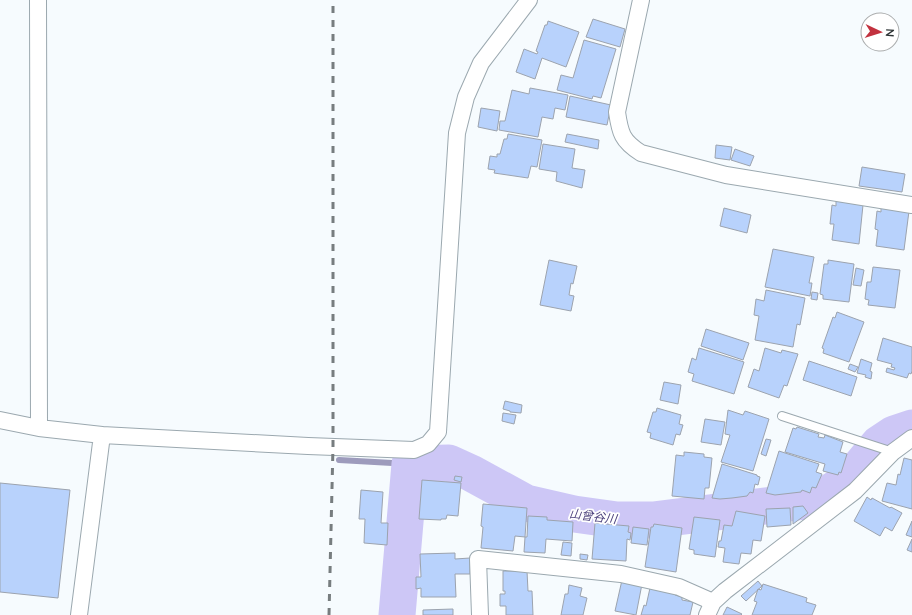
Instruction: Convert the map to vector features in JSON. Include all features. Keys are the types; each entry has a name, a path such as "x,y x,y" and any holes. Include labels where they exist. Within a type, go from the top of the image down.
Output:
{"street":[{"path":"38,0 39,428"},
{"path":"0,420 39,428 102,435 414,450 428,444 438,432 457,133 466,97 481,63 529,0"},
{"path":"641,0 617,112 619,129 629,145 641,153 726,175 912,205"},
{"path":"79,615 102,435"},
{"path":"480,615 478,559 621,574 679,588 710,609 725,591 855,492 901,447"}],"lane":[{"path":"782,416 872,446 901,447"}],"building":[{"path":"593,19 625,29 620,47 586,37"},
{"path":"548,21 579,32 566,67 542,58 535,79 516,72 524,49 537,54 538,52 536,51 545,25 547,25"},
{"path":"584,40 616,49 601,98 593,96 592,99 557,90 561,75 573,78"},
{"path":"530,88 568,95 565,110 555,108 553,119 542,117 538,137 499,130 500,121 505,121 512,90 529,94"},
{"path":"570,96 611,105 607,125 566,117"},
{"path":"481,108 500,111 497,131 478,127"},
{"path":"508,134 542,140 537,167 531,166 528,178 494,173 495,170 488,169 490,156 497,157 497,154 500,154 504,139 507,139"},
{"path":"567,134 599,140 598,149 565,142"},
{"path":"543,144 575,149 572,168 585,170 582,188 556,181 557,172 539,169"},
{"path":"716,145 732,147 730,160 715,158"},
{"path":"735,149 754,156 750,166 731,160"},
{"path":"862,167 905,174 902,192 859,186"},
{"path":"836,201 863,205 859,244 832,240 834,224 830,224 832,205 836,206"},
{"path":"881,207 909,211 904,250 876,246 878,230 875,229 877,211 881,212"},
{"path":"724,208 751,215 747,233 720,226"},
{"path":"773,249 814,257 809,283 812,283 810,296 765,287"},
{"path":"549,260 577,266 573,284 571,283 569,295 574,296 571,311 540,305"},
{"path":"828,260 854,264 849,302 823,299 823,295 820,294 824,264 828,264"},
{"path":"873,267 900,270 895,308 868,305 869,300 865,299 867,282 871,282"},
{"path":"856,268 864,270 861,286 853,285"},
{"path":"766,290 805,298 800,325 797,324 793,347 755,340 759,316 754,315 756,299 764,301"},
{"path":"812,292 818,293 817,300 811,299"},
{"path":"837,312 864,322 849,362 823,353 824,349 822,348 833,317 835,318"},
{"path":"706,329 749,343 743,360 701,346"},
{"path":"883,338 912,347 912,371 911,374 909,373 907,378 886,372 887,368 894,370 895,368 891,367 892,364 877,360"},
{"path":"699,348 744,362 734,394 692,381 694,374 688,372 692,358 696,360"},
{"path":"765,348 781,353 782,350 798,354 787,386 784,385 779,398 748,387 754,369 759,371"},
{"path":"861,359 872,363 870,371 872,372 871,379 865,377 866,375 857,373"},
{"path":"809,361 857,377 851,396 803,380"},
{"path":"850,364 858,367 855,372 848,369"},
{"path":"664,382 681,385 678,404 660,400"},
{"path":"505,401 522,405 521,413 510,412 503,409"},
{"path":"657,408 681,415 679,424 683,425 680,435 676,434 673,445 650,438 651,433 647,432 653,412 656,412"},
{"path":"728,410 743,415 745,411 769,419 753,471 721,462 730,435 725,434"},
{"path":"503,413 516,415 514,424 502,421"},
{"path":"705,419 725,422 721,445 701,442"},
{"path":"797,427 819,434 818,437 824,438 825,435 843,442 840,452 847,454 841,473 839,472 838,475 823,471 825,464 785,452 793,428 796,429"},
{"path":"766,439 771,440 766,456 761,454"},
{"path":"779,451 819,464 816,472 822,474 816,488 812,487 810,493 802,490 801,492 775,495 766,493"},
{"path":"684,452 704,454 704,457 712,458 709,488 705,488 704,499 672,496 676,455 684,456"},
{"path":"904,458 912,460 912,509 882,501 887,483 896,485 898,474 900,475"},
{"path":"722,464 760,477 758,485 755,484 753,493 750,492 747,496 732,498 712,498"},
{"path":"455,476 462,477 461,482 454,480"},
{"path":"422,480 461,483 458,516 447,515 446,519 441,520 419,519"},
{"path":"0,483 70,490 58,598 0,592"},
{"path":"361,490 383,492 381,523 388,523 387,545 364,543 365,519 359,519"},
{"path":"867,497 902,513 892,531 885,527 880,536 854,521"},
{"path":"483,504 527,508 525,537 515,536 513,551 481,548"},
{"path":"803,506 808,513 793,524 793,507"},
{"path":"790,508 791,525 767,527 766,509"},
{"path":"736,511 765,516 761,541 753,540 751,554 741,553 739,564 723,562 725,548 718,547 719,541 721,541 724,525 732,526"},
{"path":"528,516 547,517 547,520 573,522 572,541 546,539 545,553 524,552 525,537 527,537"},
{"path":"694,517 720,520 715,557 694,554 694,550 689,549"},
{"path":"912,521 912,537 906,535"},
{"path":"595,523 629,526 628,532 631,533 630,540 627,539 626,561 592,559"},
{"path":"654,524 682,528 676,572 645,567 651,527 653,527"},
{"path":"633,527 649,529 647,545 631,543"},
{"path":"912,539 912,552 907,550"},
{"path":"563,542 572,543 571,556 561,555"},
{"path":"455,553 455,559 470,558 470,574 455,574 456,597 421,597 421,588 416,589 416,577 421,577 420,554"},
{"path":"580,554 588,555 587,560 580,559"},
{"path":"503,571 527,571 528,591 532,591 533,615 506,615 506,606 500,606 500,594 505,594 505,591 503,591"},
{"path":"622,580 642,584 636,615 615,611"},
{"path":"758,581 762,586 746,601 741,596"},
{"path":"763,584 807,598 806,602 816,605 812,615 752,615 757,602 754,601 758,589 761,590"},
{"path":"569,585 582,588 580,596 587,598 583,615 561,615 565,594 568,594"},
{"path":"650,588 676,593 675,595 682,597 682,600 693,602 690,615 641,615 644,605 646,606"},
{"path":"727,607 742,614 723,615"},
{"path":"453,609 453,615 423,615 423,610"}],"waterway":[{"name":"山曾谷川","path":"397,615 410,464 449,463 471,473 526,503 574,514 617,520 653,520 806,501 829,493 848,481 879,444 894,434 912,428"},
{"path":"339,460 410,464"}],"railway":[{"path":"329,615 333,446 333,0"}]}
